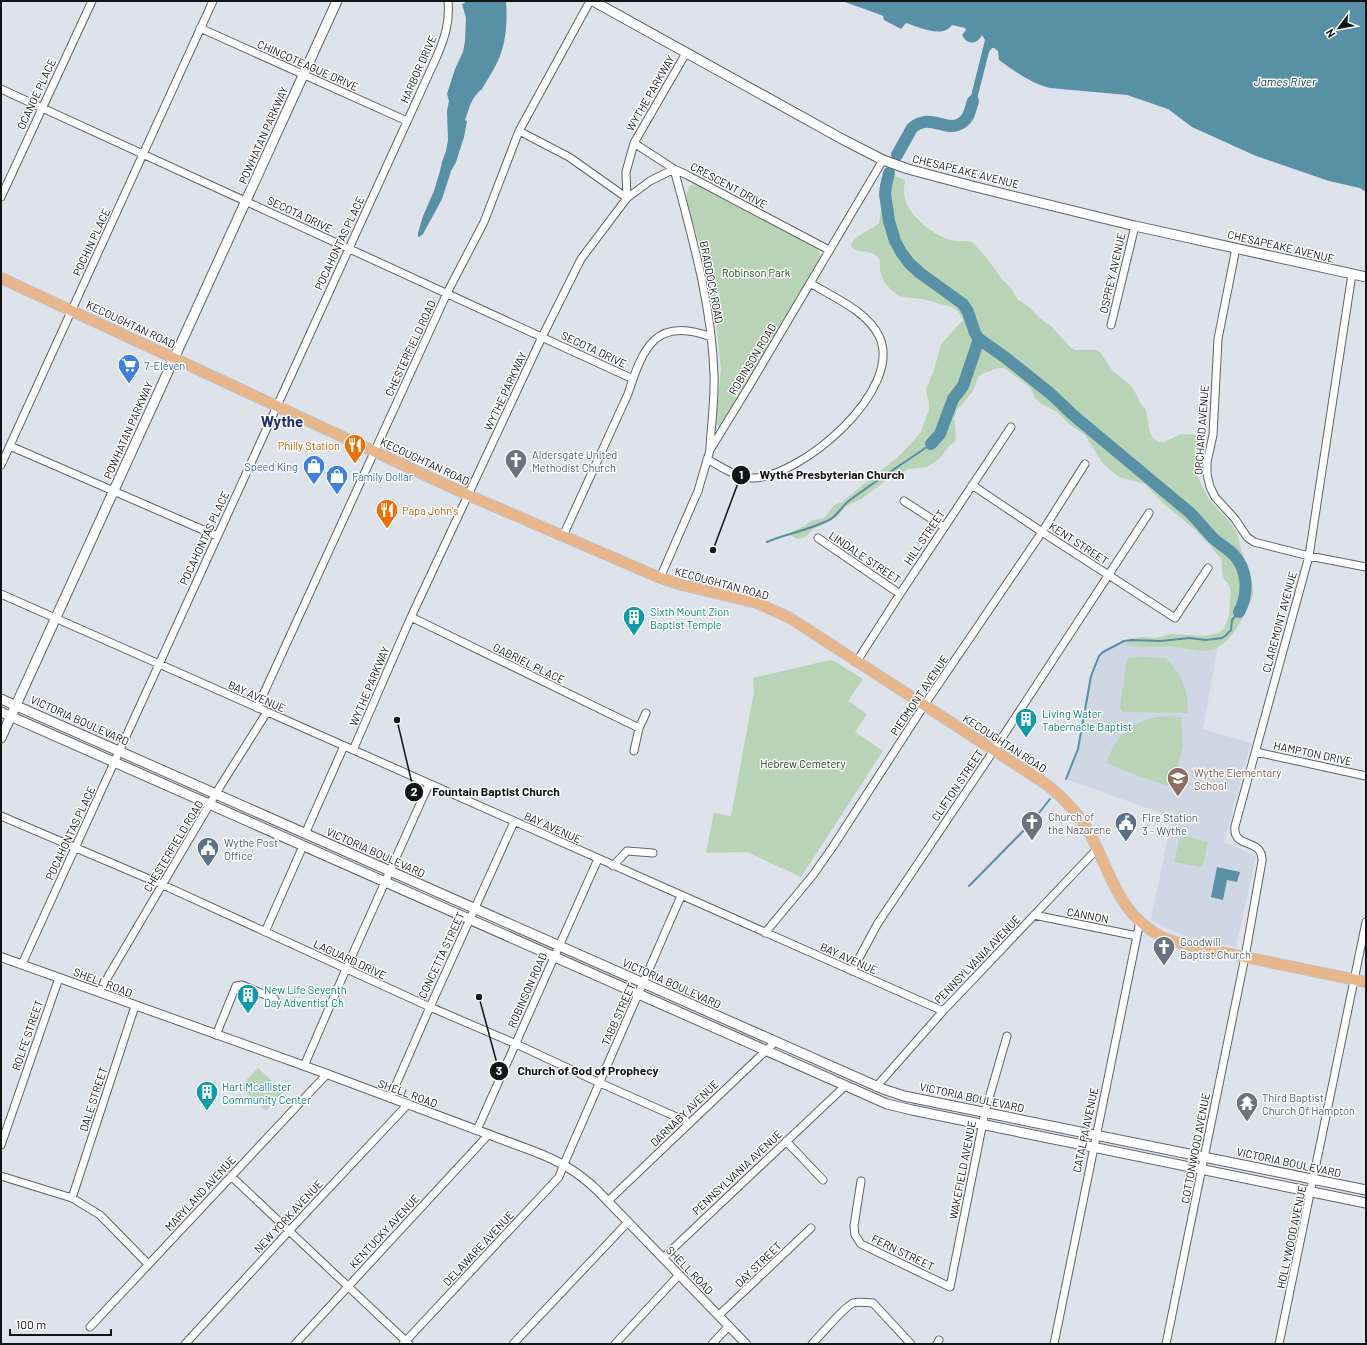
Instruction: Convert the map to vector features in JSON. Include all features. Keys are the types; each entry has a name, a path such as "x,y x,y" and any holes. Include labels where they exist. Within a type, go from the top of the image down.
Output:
{"main road":[{"name":"POWHATAN PARKWAY","path":"1,738 337,1"},
{"name":"CHESAPEAKE AVENUE","path":"592,1 842,139 883,160 908,169 1135,226 1366,277"},
{"name":"KECOUGHTAN ROAD","path":"1,278 468,495 660,578 682,585 757,603 773,609 790,618 925,704 1046,784 1060,795 1082,821 1097,849 1117,893 1124,904 1152,931 1165,938 1187,945 1366,982"},
{"name":"VICTORIA BOULEVARD","path":"1,699 876,1086 904,1096 1366,1190"},
{"path":"1,712 887,1104 1366,1203"}],"street":[{"name":"OCANOE PLACE","path":"1,197 92,1"},
{"path":"200,28 212,1"},
{"name":"HARBOR DRIVE","path":"407,121 443,43 447,30 449,14 448,1"},
{"name":"CHESTERFIELD ROAD","path":"257,708 374,451 448,293 484,222 519,131 592,1"},
{"name":"CHINCOTEAGUE DRIVE","path":"200,28 303,76 407,121"},
{"name":"POCHIN PLACE","path":"1,465 144,154 200,28"},
{"name":"WYTHE PARKWAY","path":"353,750 410,618 542,337 581,259 627,198 626,172 634,143 686,53"},
{"name":"SECOTA DRIVE","path":"1,89 633,378"},
{"name":"POCAHONTAS PLACE","path":"22,964 407,121"},
{"path":"519,131 569,157 627,198"},
{"path":"634,143 674,169"},
{"name":"ROBINSON ROAD","path":"660,578 698,491 710,450 883,160"},
{"name":"CRESCENT DRIVE","path":"627,198 650,182 674,169 829,250"},
{"name":"BRADDOCK ROAD","path":"674,169 698,262 712,337 714,376 710,450"},
{"name":"OSPREY AVENUE","path":"1111,325 1135,226"},
{"name":"ORCHARD AVENUE","path":"1236,248 1218,339 1213,435 1208,462 1208,481 1215,497 1247,537 1259,543 1309,556 1366,567"},
{"name":"CLAREMONT AVENUE","path":"1245,957 1263,857 1258,848 1236,836 1235,829 1309,556 1352,274"},
{"path":"707,459 732,472 751,478 770,476 804,459 841,430 860,407 874,386 881,370 883,353 880,337 872,325 860,313 810,283"},
{"path":"563,536 628,394 633,378 650,344 659,336 669,331 681,329 698,332 712,337"},
{"name":"HILL STREET","path":"857,661 1011,427"},
{"path":"10,446 217,536"},
{"name":"PIEDMONT AVENUE","path":"765,933 813,875 834,845 925,704 1042,532 1085,464"},
{"name":"KENT STREET","path":"972,485 1175,618 1208,568"},
{"path":"904,501 944,527"},
{"name":"CLIFTON STREET","path":"852,971 878,923 1150,513"},
{"name":"LINDALE STREET","path":"818,538 900,594"},
{"name":"BAY AVENUE","path":"1,594 942,1011"},
{"name":"GABRIEL PLACE","path":"410,618 639,728"},
{"name":"CHESTERFIELD ROAD","path":"99,992 216,794 267,712"},
{"path":"634,751 639,728 646,713"},
{"path":"305,834 344,746"},
{"name":"HAMPTON DRIVE","path":"1256,752 1366,776"},
{"path":"304,1066 429,784"},
{"name":"LAGUARD DRIVE","path":"1,816 163,885 430,1007 516,1044 690,1123"},
{"name":"CONCETTA STREET","path":"390,1098 514,822"},
{"path":"265,932 303,846"},
{"name":"PENNSYLVANIA AVENUE","path":"876,1086 942,1011 1097,849"},
{"path":"613,866 627,851 653,853"},
{"name":"ROBINSON ROAD","path":"477,1130 598,859"},
{"name":"TABB STREET","path":"564,1164 681,896"},
{"name":"CANNON","path":"1034,915 1137,936"},
{"name":"CATALPA AVENUE","path":"1054,1344 1140,921"},
{"name":"HOLLYWOOD AVENUE","path":"1279,1344 1366,922"},
{"name":"SHELL ROAD","path":"1,957 327,1074 534,1151 564,1164 586,1180 608,1201 746,1344"},
{"name":"COTTONWOOD AVENUE","path":"1166,1344 1245,957"},
{"name":"ROLFE STREET","path":"1,1145 59,978"},
{"path":"216,1035 236,986 242,985 275,999"},
{"name":"DALE STREET","path":"72,1198 135,1006"},
{"name":"WAKEFIELD AVENUE","path":"950,1287 982,1124 1007,1036"},
{"name":"DARNABY AVENUE","path":"608,1201 774,1042"},
{"name":"MARYLAND AVENUE","path":"90,1327 327,1074"},
{"name":"PENNSYLVANIA AVENUE","path":"663,1258 844,1086"},
{"name":"NEW YORK AVENUE","path":"185,1344 408,1104"},
{"name":"KENTUCKY AVENUE","path":"295,1344 489,1134"},
{"path":"786,1141 823,1180"},
{"name":"DELAWARE AVENUE","path":"406,1343 554,1184 560,1177 564,1164"},
{"path":"1,1176 72,1198 100,1215 148,1264"},
{"path":"231,1176 406,1343"},
{"name":"FERN STREET","path":"861,1181 854,1226 855,1235 861,1244 950,1287"},
{"path":"513,1344 628,1222"},
{"name":"DAY STREET","path":"719,1316 811,1228"},
{"path":"615,1344 679,1275"},
{"path":"812,1344 833,1321 853,1304 862,1302 873,1303 911,1344"},
{"path":"712,1344 729,1326"}],"shaded area":[{"name":"Wythe Elementary School","path":"1219,639 1203,729 1251,743 1224,842 1256,856 1236,947 1196,939 1173,931 1151,920 1172,817 1066,779 1078,749 1091,676 1099,656 1103,652 1124,642 1132,640"}],"green space":[{"path":"885,172 905,180 904,194 906,202 914,215 926,227 949,239 972,242 1011,288 1018,300 1028,306 1041,319 1051,326 1070,347 1075,350 1096,350 1100,352 1112,370 1134,390 1141,404 1146,410 1150,433 1153,438 1158,442 1164,442 1181,434 1196,435 1199,442 1196,460 1197,474 1211,502 1230,522 1237,534 1253,588 1252,598 1242,620 1225,643 1208,651 1177,647 1127,645 1129,639 1143,637 1156,638 1171,634 1206,636 1218,633 1224,629 1229,615 1231,590 1222,573 1222,561 1210,545 1193,528 1163,503 1145,484 1119,477 1110,470 1102,462 1085,435 1069,424 1057,412 1041,404 1035,398 1030,387 1004,368 998,368 978,377 973,391 957,410 954,419 956,438 954,443 950,445 938,460 927,467 909,469 887,480 861,499 846,506 837,517 815,528 805,537 798,539 788,534 811,521 825,517 834,505 842,502 898,457 917,437 921,431 929,410 926,390 934,370 941,344 963,320 959,312 954,308 924,299 903,297 896,294 887,285 883,278 880,270 880,261 877,256 851,247 852,243 858,236 879,223 881,210 880,185"},
{"name":"Robinson Park","path":"697,184 816,248 820,253 820,258 744,389 720,427 716,424 721,368 715,314 702,253 687,202 689,187"},
{"path":"1127,658 1166,658 1180,676 1186,690 1188,705 1187,713 1123,712 1120,708"},
{"name":"Hebrew Cemetery","path":"830,660 863,679 848,701 867,714 855,732 883,751 801,877 747,852 706,853 714,813 731,816 754,692 753,678"},
{"path":"1170,716 1181,717 1183,746 1173,783 1168,786 1107,763 1116,743 1130,728 1148,719"},
{"path":"1186,836 1208,842 1203,865 1200,867 1174,862 1179,840"},
{"path":"258,1068 284,1092 266,1111 240,1087"}],"water":[{"path":"464,1 506,1 506,32 504,44 496,65 482,89 473,99 465,120 467,121 464,137 442,199 423,234 419,237 418,233 423,216 434,191 446,151 448,140 447,111 449,101 447,94 455,69 463,52 466,18 462,4 465,3"},
{"name":"James River","path":"842,1 1366,1 1366,192 1360,188 1329,181 1256,156 1192,127 1168,109 1127,95 1050,88 1043,86 1023,76 999,60 998,51 994,48 992,48 989,52 976,103 970,100 985,40 982,35 977,41 969,42 962,35 966,30 965,28 952,25 948,29 936,32 906,23 901,29 884,20 883,16 881,15"},
{"path":"1217,867 1240,872 1237,882 1227,880 1223,900 1211,897"}],"waterway":[{"path":"897,155 912,128 919,123 933,122 953,126 960,124 966,119 973,101"},
{"path":"889,173 885,194 889,221 895,241 909,263 920,273 963,304 968,312 975,333 979,339 1006,358 1051,394 1073,415 1188,511 1213,538 1233,554 1242,567 1245,582 1244,597 1239,612"},
{"path":"931,444 940,434 953,399 963,386 979,339"},
{"path":"767,542 831,519 850,500 931,444"},
{"path":"1066,779 1078,749 1091,676 1099,656 1103,652 1124,641 1132,640 1161,641 1189,638 1206,640 1222,638 1231,630 1232,620 1239,612"},
{"path":"969,886 1031,823 1050,799"}],"place":[{"name":"7-Eleven","path":"129,384"},
{"name":"Philly Station","path":"355,464"},
{"name":"Aldersgate United Methodist Church","path":"516,480"},
{"name":"Speed King","path":"314,486"},
{"name":"Family Dollar","path":"337,496"},
{"name":"Papa John's","path":"387,530"},
{"name":"Wythe Presbyterian Church","path":"713,550"},
{"name":"Sixth Mount Zion Baptist Temple","path":"634,636"},
{"name":"Fountain Baptist Church","path":"397,720"},
{"name":"Living Water Tabernacle Baptist","path":"1026,738"},
{"name":"Wythe Elementary School","path":"1178,798"},
{"name":"Church of the Nazarene","path":"1032,842"},
{"name":"Fire Station 3 - Wythe","path":"1126,842"},
{"name":"Wythe Post Office","path":"208,868"},
{"name":"Goodwill Baptist Church","path":"1164,966"},
{"name":"Church of God of Prophecy","path":"479,997"},
{"name":"New Life Seventh Day Adventist Ch","path":"248,1014"},
{"name":"Hart Mcallister Community Center","path":"207,1112"},
{"name":"Third Baptist Church Of Hampton","path":"1247,1122"}],"district":[{"name":"Wythe","path":"282,421"}]}
